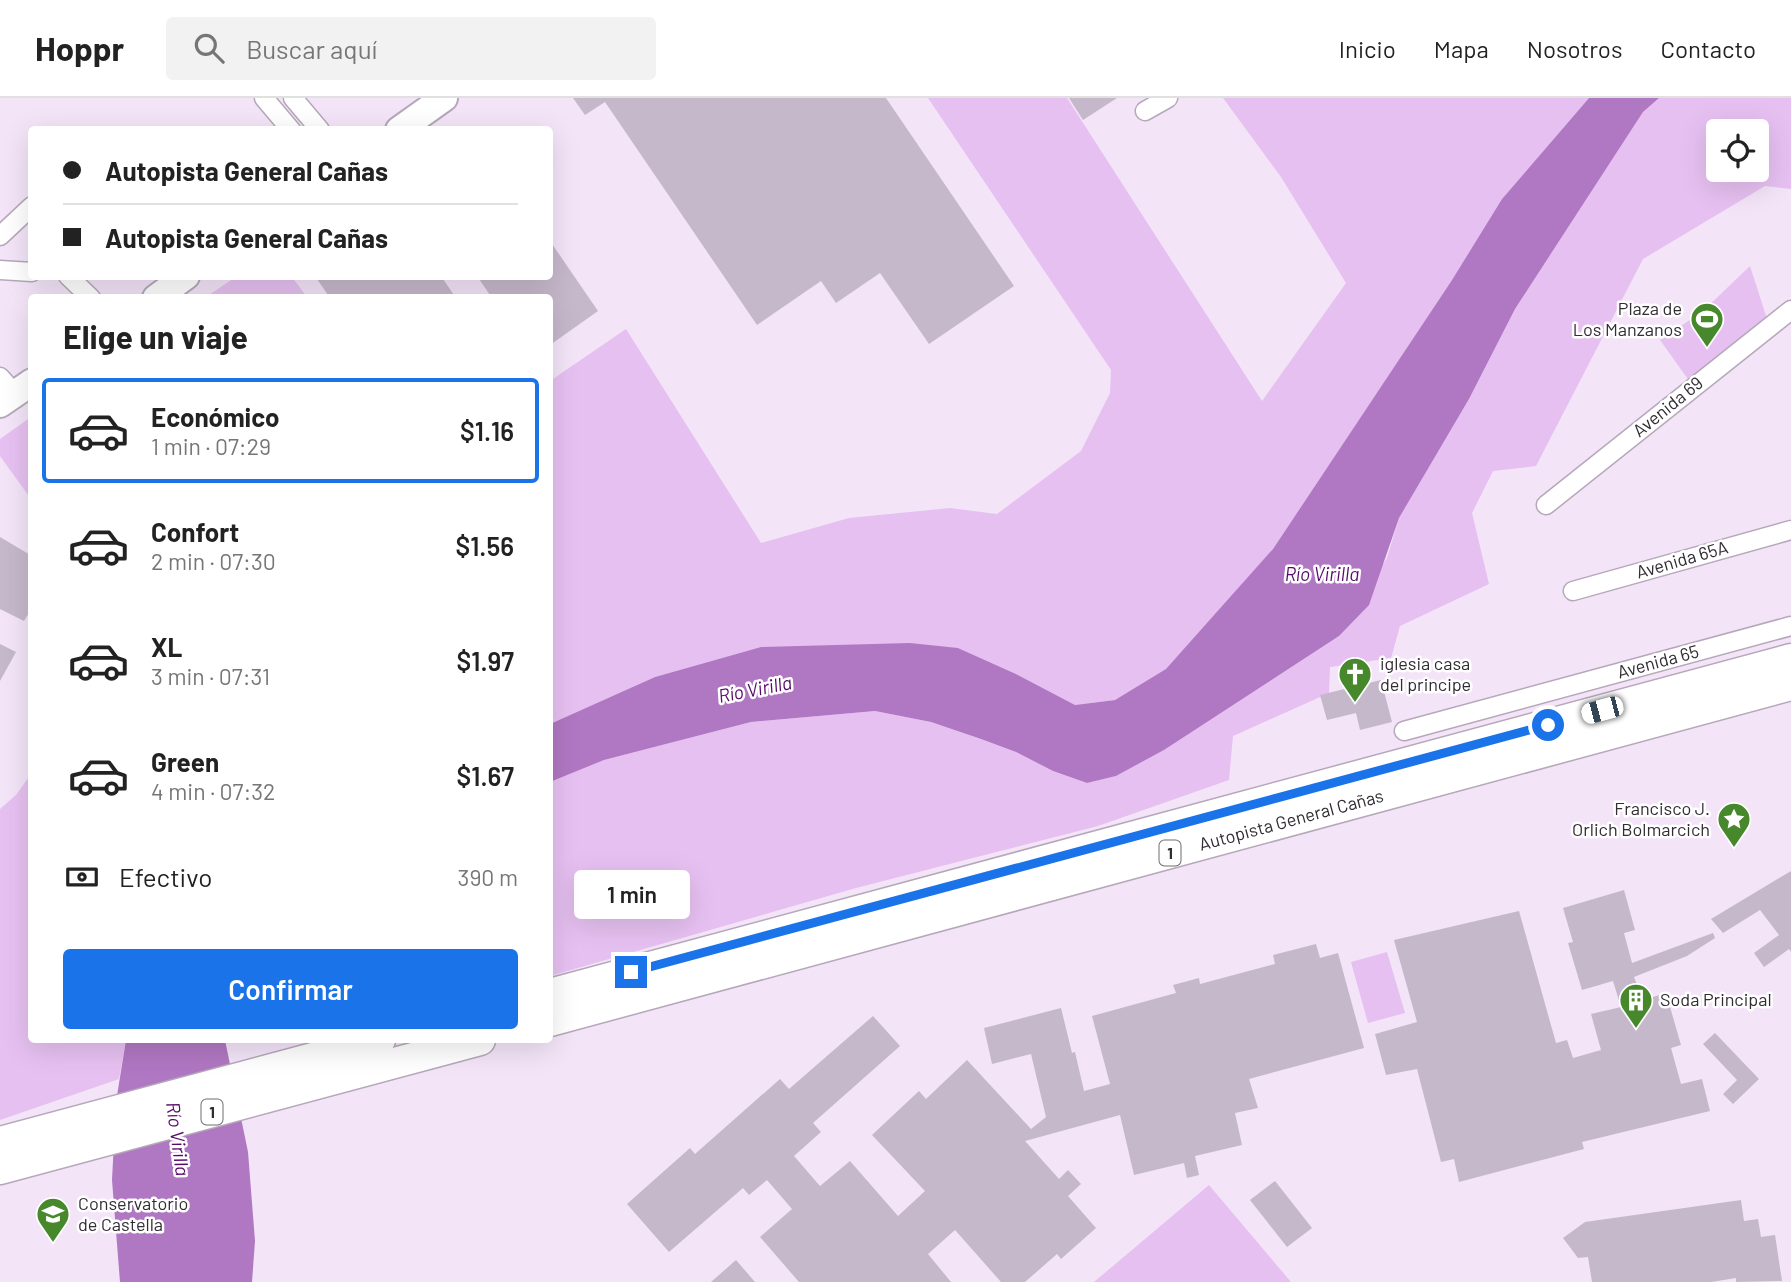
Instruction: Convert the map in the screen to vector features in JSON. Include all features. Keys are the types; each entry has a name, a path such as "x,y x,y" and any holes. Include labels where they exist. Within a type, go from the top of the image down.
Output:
{"highway":[{"name":"Autopista General Cañas","path":"553,993 1791,659"},
{"name":"Autopista General Cañas","path":"553,1020 1791,685"},
{"name":"1","path":"9,1153 370,1043"},
{"name":"1","path":"9,1153 468,1043"}],"main road":[{"path":"405,126 444,98"},
{"path":"161,294 181,280"}],"street":[{"path":"264,98 288,126"},
{"path":"293,98 317,126"},
{"path":"1145,111 1168,98"},
{"path":"0,236 28,210"},
{"path":"0,270 28,272"},
{"path":"72,280 87,294"},
{"name":"Avenida 69","path":"1546,505 1791,310"},
{"name":"Avenida 65A","path":"1573,591 1791,530"},
{"name":"Avenida 65","path":"1404,731 1791,626"}],"shaded area":[{"path":"928,98 1067,98 1262,401 1346,283 1281,177 1223,98 1589,98 1502,199 1452,280 1273,549 1167,669 1115,700 1075,705 958,648 761,647 655,677 553,723 553,379 626,329 761,543 849,518 950,508 997,514 1081,451 1110,393 1111,370"},
{"path":"1659,98 1791,98 1791,189 1765,186 1643,259 1536,466 1493,471 1472,513 1489,584 1400,626 1391,658 1330,667 1329,693 1233,736 1229,780 1098,826 856,888 553,975 553,781 604,760 751,722 875,711 931,722 1016,752 1053,771 1087,783 1116,776 1164,750 1339,636 1387,558 1399,518 1469,399 1515,309 1643,112"},
{"path":"1750,266 1768,322 1690,382 1660,340 1703,311"},
{"path":"231,280 294,280 305,294 210,294"},
{"path":"28,419 28,495 0,456 0,439"},
{"path":"28,778 28,1043 125,1043 119,1079 0,1120 0,809 16,795"},
{"path":"1387,952 1405,1013 1368,1023 1351,962"},
{"path":"1209,1185 1291,1282 1094,1282"}],"water":[{"name":"Río Virilla","path":"1589,98 1659,98 1643,112 1515,309 1469,399 1399,518 1369,605 1339,636 1164,750 1116,776 1087,783 1053,771 1016,752 931,722 875,711 751,722 604,760 553,781 553,723 655,677 761,647 910,643 958,648 1075,705 1115,700 1166,669 1273,549 1452,280 1502,199"},
{"path":"126,1043 226,1043 248,1152 255,1241 252,1282 120,1282 112,1180 116,1102"}],"building":[{"path":"573,98 886,98 1014,286 929,344 880,273 836,303 821,281 757,325 605,102 585,115"},
{"path":"1069,98 1117,98 1083,120"},
{"path":"553,245 598,311 553,343 553,294 489,294 480,280 553,280"},
{"path":"318,280 444,280 453,294 327,294"},
{"path":"0,537 28,554 28,614 24,621 0,609"},
{"path":"0,644 16,652 0,681"},
{"name":"iglesia casa del principe","path":"1381,680 1392,722 1360,730 1356,713 1327,720 1320,695"},
{"path":"1791,871 1791,952 1789,949 1764,967 1754,953 1779,935 1760,910 1723,933 1711,919"},
{"path":"1624,890 1635,930 1624,933 1632,963 1713,933 1715,938 1687,956 1634,977 1643,1000 1666,993 1681,1045 1671,1048 1681,1084 1702,1079 1710,1111 1582,1142 1584,1149 1459,1182 1454,1159 1441,1162 1417,1069 1386,1075 1375,1034 1417,1022 1394,940 1519,911 1556,1043 1567,1040 1573,1058 1601,1050 1591,1014 1621,1007 1613,981 1582,990 1568,943 1573,942 1563,908"},
{"path":"1316,944 1320,958 1338,953 1364,1048 1249,1079 1258,1108 1235,1113 1242,1145 1195,1156 1199,1175 1187,1178 1184,1163 1134,1175 1120,1115 1025,1141 1059,1179 1068,1170 1081,1184 1068,1196 1096,1228 1061,1259 1057,1254 1025,1282 1001,1282 955,1230 928,1254 951,1282 799,1282 760,1237 792,1209 767,1180 749,1195 743,1188 669,1252 627,1204 690,1148 695,1154 780,1079 789,1089 873,1016 900,1046 813,1123 821,1132 794,1156 820,1186 850,1161 898,1216 925,1191 872,1135 919,1091 926,1099 967,1060 1031,1129 1046,1117 1031,1054 992,1064 984,1028 1061,1008 1084,1091 1110,1084 1092,1016 1176,993 1173,985 1199,978 1200,984 1275,964 1273,955"},
{"path":"1715,1033 1759,1079 1733,1104 1723,1094 1737,1080 1703,1044"},
{"path":"1275,1181 1312,1228 1287,1247 1250,1200"},
{"path":"1741,1200 1744,1221 1758,1219 1761,1237 1775,1235 1782,1281 1736,1282 1736,1278 1711,1282 1592,1282 1588,1257 1578,1258 1563,1238 1585,1222"},
{"path":"736,1260 755,1282 711,1282"}],"place":[{"name":"Plaza de Los Manzanos","path":"1707,349"},
{"name":"iglesia casa del principe","path":"1355,704"},
{"name":"Francisco J. Orlich Bolmarcich","path":"1734,849"},
{"name":"Soda Principal","path":"1636,1030"},
{"name":"Conservatorio de Castella","path":"53,1244"}],"route":[{"path":"631,972 1548,725"}]}
